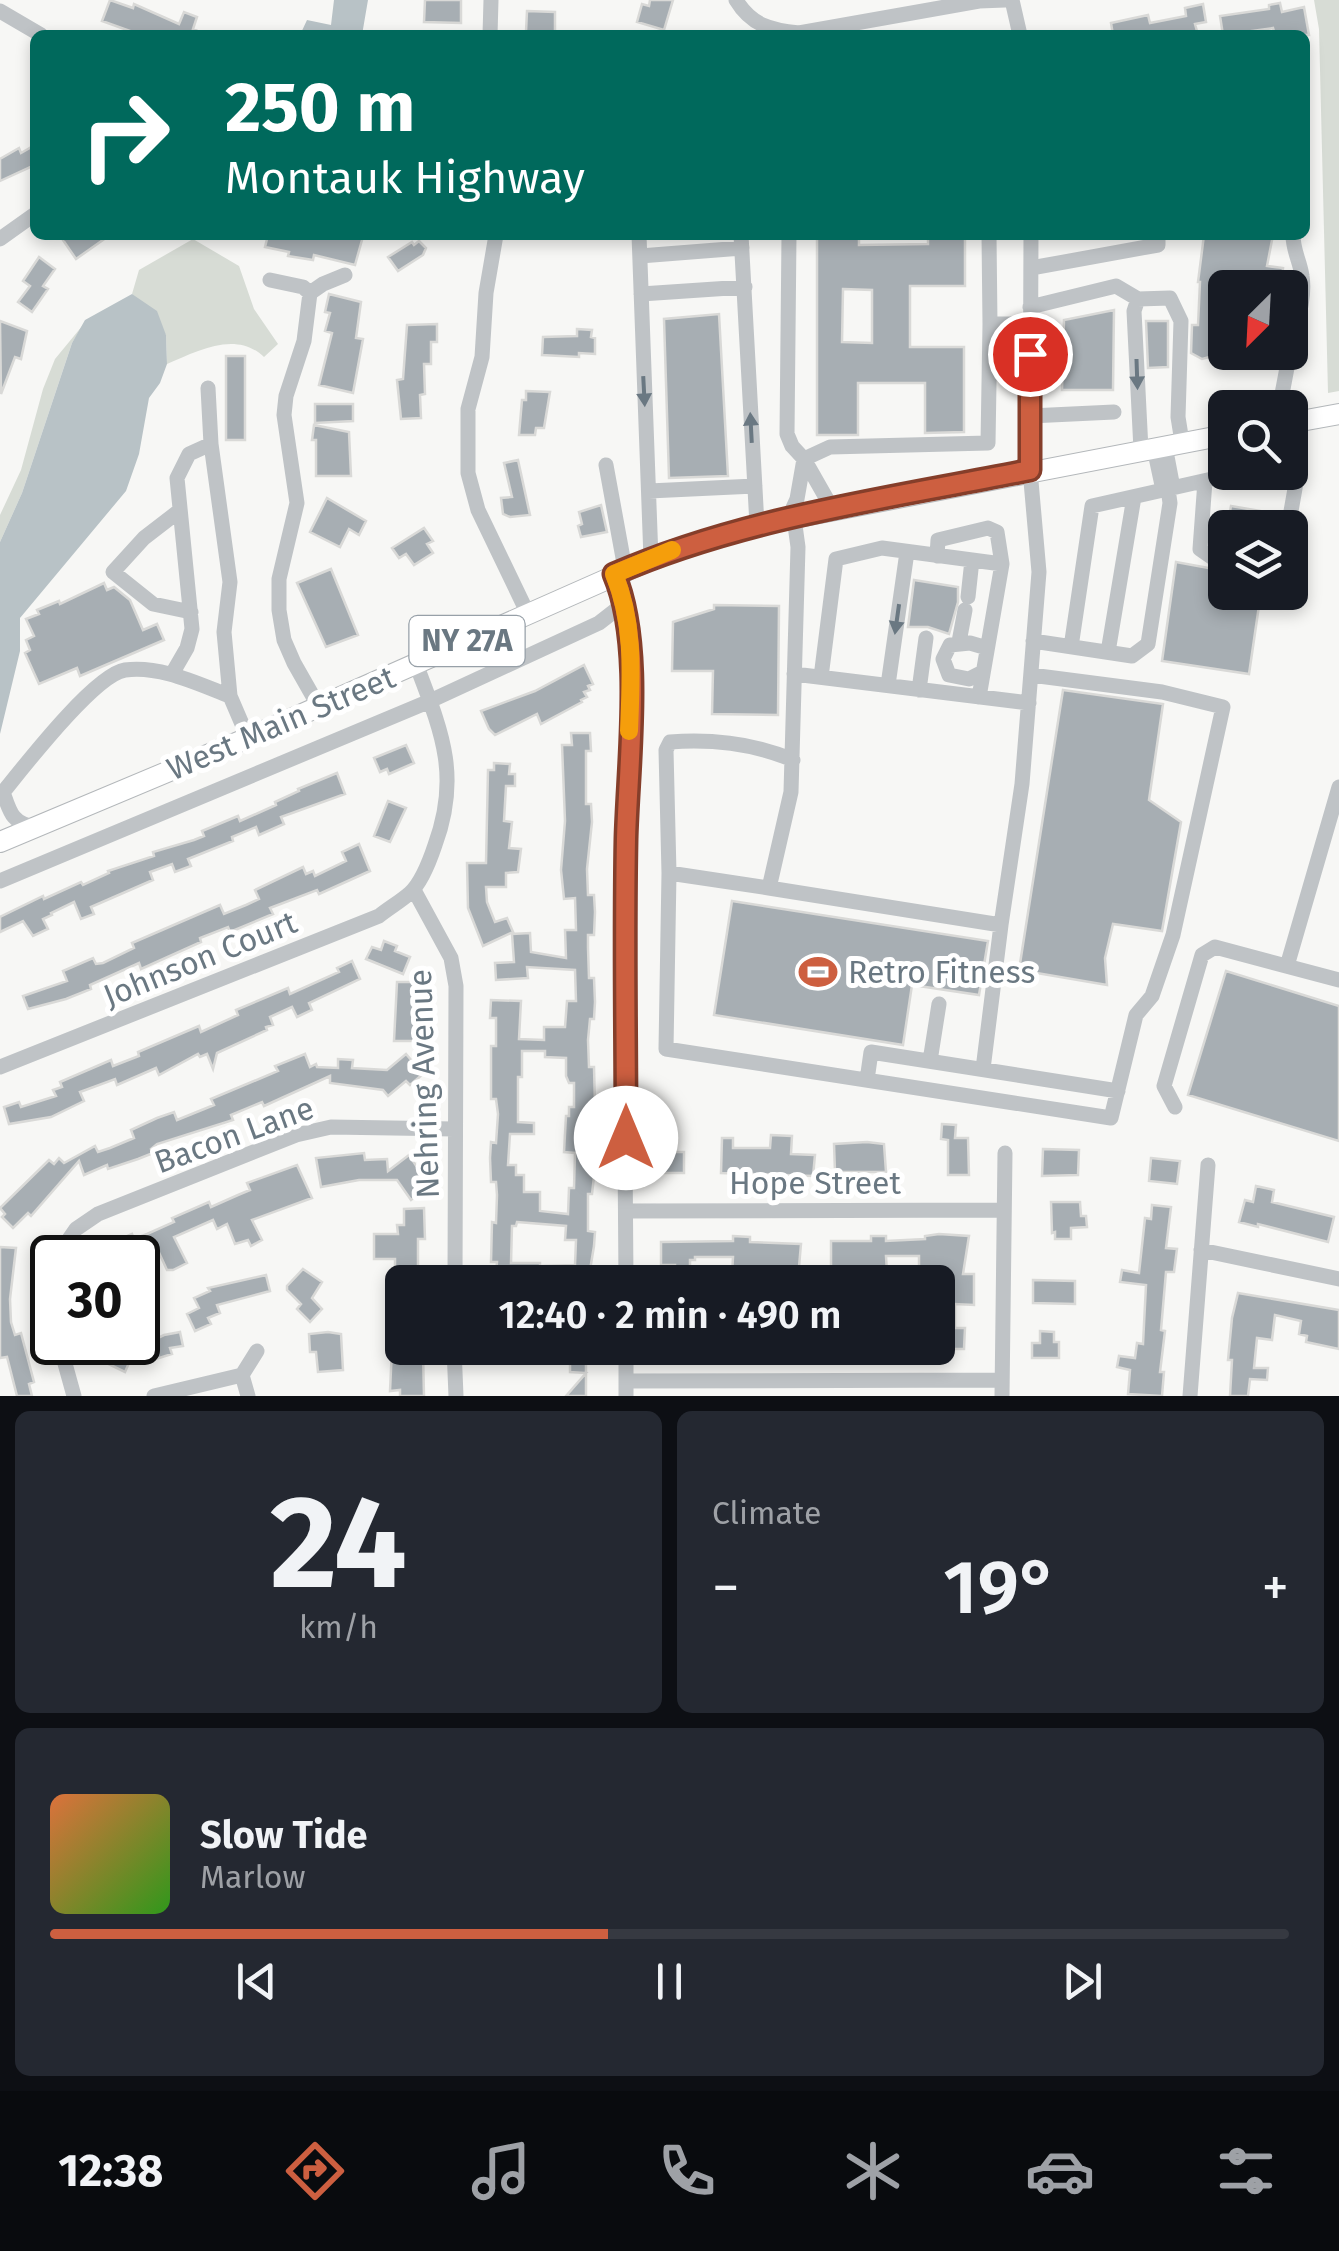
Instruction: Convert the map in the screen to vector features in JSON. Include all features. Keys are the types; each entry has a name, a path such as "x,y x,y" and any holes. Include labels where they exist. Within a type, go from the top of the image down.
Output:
{"main road":[{"path":"1308,416 1339,414"},
{"name":"NY 27A","path":"619,572 757,525 1208,438"},
{"name":"West Main Street","path":"0,842 248,738 619,572"}],"street":[{"path":"490,30 491,0"},
{"path":"736,0 746,18 772,30"},
{"path":"816,30 1004,0"},
{"path":"1012,0 1019,30"},
{"path":"0,11 33,30"},
{"path":"0,238 30,217"},
{"path":"495,240 486,293 482,357 468,409 468,472 478,510 528,614"},
{"path":"639,240 652,558"},
{"path":"789,240 787,434 832,510"},
{"path":"804,459 830,447 988,443 989,240"},
{"path":"983,1069 1022,784 1039,572 1030,470 1031,240"},
{"path":"1031,268 1158,245 1158,240"},
{"path":"1293,240 1293,255 1301,270"},
{"path":"640,256 742,241 757,525"},
{"path":"320,706 284,640 279,610 279,578 297,502 284,415 304,341 310,293 345,275"},
{"path":"270,280 303,287 310,293"},
{"path":"990,324 1030,316 1116,286 1138,300 1170,298 1180,320 1178,417 1161,446"},
{"path":"640,294 745,288"},
{"path":"1033,641 1132,656 1148,644 1170,503 1134,310 1138,300"},
{"path":"208,388 230,582 224,632 230,696 248,738"},
{"path":"1030,416 1114,412"},
{"path":"172,674 187,648 192,629 177,478 189,454 212,444"},
{"path":"769,888 791,792 798,547 791,518 804,459"},
{"path":"606,465 631,662 626,842 626,1265"},
{"path":"1071,647 1092,506 1208,480"},
{"path":"1205,481 1200,549 1208,555"},
{"path":"649,491 755,486"},
{"path":"1108,652 1134,497"},
{"path":"179,511 144,538 113,572 153,604 191,612"},
{"path":"937,556 938,540 988,528 997,532 1002,564 979,698"},
{"path":"821,677 836,560 882,548 1002,564"},
{"path":"888,686 908,552"},
{"path":"959,642 972,560"},
{"path":"0,881 430,701 599,623 626,602"},
{"path":"919,690 926,638"},
{"path":"983,672 960,679 944,670 946,650 959,642 988,648"},
{"path":"414,890 431,857 448,795 442,732 416,664"},
{"path":"34,827 12,818 2,794 93,688 123,670 172,674 230,696"},
{"path":"794,674 1028,703"},
{"path":"793,760 769,750 699,740 670,742 666,750 670,873 666,1049 1111,1118 1136,1015 1152,996 1173,935 1223,706 1162,692 1031,675"},
{"path":"1287,966 1339,787"},
{"path":"670,873 1001,925"},
{"name":"Johnson Court","path":"0,1067 379,916 414,890"},
{"name":"Nehring Avenue","path":"414,890 451,958 453,972 455,1265"},
{"path":"1175,1107 1164,1086 1202,955 1215,947 1339,980"},
{"path":"930,1061 939,1004"},
{"path":"867,1080 871,1052 1118,1091"},
{"name":"Bacon Lane","path":"72,1235 98,1214 296,1135 331,1127 454,1128"},
{"path":"626,1388 1002,1388 1005,1153"},
{"path":"1190,1396 1208,1165"},
{"name":"Hope Street","path":"626,1212 1004,1210"},
{"path":"1201,1250 1339,1279"},
{"path":"154,1396 242,1375 257,1351"},
{"path":"65,1365 74,1396"},
{"path":"455,1365 456,1396"},
{"path":"242,1375 248,1396"}],"shaded area":[{"path":"334,0 368,0 363,30 302,30 307,20 331,25"},
{"path":"1314,0 1339,0 1339,391 1328,393 1319,29"},
{"path":"195,240 239,266 254,309 278,344 264,357 253,349 229,344 203,349 167,364 166,335 132,294 139,270"},
{"path":"132,294 157,311 166,335 167,364 149,398 139,454 126,491 20,618 20,651 0,734 0,542 22,493 72,343 85,320"},
{"path":"83,325 72,343 22,493 0,542 0,515 21,470 43,389 55,359"}],"building":[{"path":"110,0 133,8 134,4 179,24 184,12 197,17 195,30 127,30 102,21"},
{"path":"425,0 461,0 461,23 424,22"},
{"path":"650,0 673,0 664,30 637,22 642,4 649,6"},
{"path":"1280,3 1282,12 1304,7 1308,30 1222,30 1220,16 1269,9 1269,5"},
{"path":"1203,4 1206,22 1195,24 1197,30 1112,30 1111,23 1148,15 1150,23 1186,16 1185,8"},
{"path":"527,11 555,12 555,30 526,30"},
{"path":"19,148 21,153 30,148 30,167 0,181 0,159"},
{"path":"63,240 103,240 76,259"},
{"path":"267,240 362,240 355,265 314,255 313,260 288,256 289,252 265,247"},
{"path":"817,240 859,240 859,245 965,240 965,286 910,286 910,347 964,347 964,432 925,433 925,383 858,383 858,435 817,435","holes":["843,289 872,290 872,343 842,342"]},
{"path":"1203,240 1272,240 1267,266 1283,268 1208,270 1208,357 1202,359 1191,353 1192,325 1198,325"},
{"path":"419,241 426,248 423,255 398,271 388,257"},
{"path":"39,257 55,269 43,286 48,289 32,312 18,302 30,286 23,281"},
{"path":"329,294 361,302 356,338 363,339 353,393 319,385 332,333 325,331 330,313 325,312"},
{"path":"1114,310 1113,390 1062,390 1064,320"},
{"path":"719,314 728,476 669,478 664,319"},
{"path":"0,321 27,331 21,359 15,357 1,394"},
{"path":"1146,321 1168,321 1168,367 1148,368"},
{"path":"437,324 437,342 431,342 431,364 424,364 421,418 401,419 397,380 403,379 407,325"},
{"path":"577,329 592,330 595,354 542,355 543,337 577,336"},
{"path":"226,356 245,356 245,440 226,440"},
{"path":"526,391 550,392 544,428 536,428 535,435 519,435"},
{"path":"315,404 353,404 353,421 315,423"},
{"path":"314,425 349,432 351,476 316,476"},
{"path":"518,460 530,515 510,517 503,514 501,498 512,497 504,463"},
{"path":"327,498 366,521 359,535 349,529 340,547 310,532"},
{"path":"601,505 607,532 581,537 579,512"},
{"path":"424,528 433,541 427,544 433,553 414,565 406,554 399,558 392,548"},
{"path":"1176,562 1208,568 1208,610 1258,610 1249,674 1162,661"},
{"path":"331,569 358,635 326,647 297,583"},
{"path":"914,580 958,587 949,634 928,627 908,627"},
{"path":"104,583 107,590 114,587 130,600 143,630 157,624 164,640 80,676 77,668 39,684 25,653 30,650 26,640 34,636 26,619 39,614 37,610 59,601 60,604"},
{"path":"714,605 779,606 778,715 712,714 713,671 672,671 673,622 714,609"},
{"path":"584,665 593,684 584,692 587,697 582,702 541,724 537,714 495,735 489,729 481,711 535,691"},
{"path":"1063,690 1163,704 1149,800 1181,822 1162,931 1113,924 1105,958 1107,985 1019,970"},
{"path":"571,733 590,733 586,804 591,804 592,822 587,869 588,895 594,895 595,912 594,935 588,935 588,948 595,1002 588,1040 589,1067 594,1067 595,1106 589,1107 589,1137 590,1151 597,1151 592,1194 588,1194 588,1231 595,1232 594,1246 591,1265 575,1265 576,1240 565,1240 566,1226 517,1222 512,1226 511,1263 540,1265 497,1265 491,1262 497,1195 496,1182 491,1182 490,1158 491,1142 496,1143 498,1114 496,1099 491,1099 491,1046 496,1046 496,1018 490,1018 491,1000 521,1001 519,1039 544,1040 544,1027 565,1027 567,1001 576,1001 575,970 527,967 528,978 496,980 495,963 514,962 512,934 530,933 531,952 566,958 565,930 576,930 575,898 564,899 561,870 565,821 562,745 572,745","holes":["522,1051 545,1051 545,1057 566,1058 566,1076 569,1083 574,1083 574,1107 569,1107 566,1116 564,1152 575,1153 568,1214 540,1211 540,1192 524,1192 524,1175 516,1175 516,1165 508,1165 510,1134 534,1134 534,1123 518,1122"]},
{"path":"406,745 414,763 389,774 387,769 380,772 374,758"},
{"path":"494,763 510,764 509,774 515,774 515,786 506,786 504,821 512,822 509,848 521,849 518,872 506,873 506,887 486,887 495,922 507,918 513,932 483,946 468,908 467,863 486,863 488,770 494,770"},
{"path":"337,773 345,794 281,817 284,824 259,835 256,827 232,837 233,841 188,859 191,866 175,872 172,864 150,872 153,880 91,907 94,914 81,919 74,902 43,919 48,929 33,936 23,921 0,932 0,917 43,896 44,899 81,882 83,885 108,871 154,856 153,852 204,836 202,831 238,816 240,821"},
{"path":"388,801 406,808 390,842 374,836"},
{"path":"359,844 370,871 319,894 317,890 270,908 273,914 230,932 228,927 200,938 201,942 141,969 139,963 90,985 91,989 28,1009 23,996 67,981 63,971 93,958 96,964 103,963 134,948 132,943 220,905 224,914 246,905 259,899 255,890 303,867 306,874 313,871 315,876 346,861 342,852"},
{"path":"732,901 988,941 979,995 912,985 903,1045 714,1015"},
{"path":"384,941 410,957 403,974 366,959 372,947 381,950"},
{"path":"352,961 360,979 309,1003 312,1010 297,1017 292,1007 270,1017 273,1025 267,1030 217,1053 213,1069 207,1054 198,1054 159,1075 156,1068 117,1085 115,1079 80,1092 84,1101 51,1117 9,1124 4,1107 19,1102 21,1107 56,1096 53,1090 62,1087 60,1082 111,1060 113,1066 139,1056 138,1052 199,1026 201,1032 238,1015 236,1010 288,988 290,994 339,972 337,968"},
{"path":"1226,971 1339,1006 1339,1141 1188,1095"},
{"path":"397,982 423,982 426,1008 417,1008 417,1041 394,1041"},
{"path":"305,1054 310,1067 316,1064 338,1068 338,1059 353,1060 352,1068 387,1070 406,1054 423,1074 410,1085 406,1081 388,1096 383,1090 330,1083 330,1076 264,1106 262,1102 231,1115 233,1120 157,1144 151,1149 153,1153 138,1159 108,1169 107,1165 84,1175 79,1161 31,1216 28,1213 13,1228 2,1217 5,1214 0,1208 49,1160 54,1164 59,1158 64,1163 95,1146 98,1152 134,1138 131,1130 157,1118 174,1112 177,1120 214,1105 211,1099 278,1071 275,1066"},
{"path":"942,1124 956,1125 955,1138 968,1138 969,1175 948,1175 948,1140 941,1139"},
{"path":"771,1135 792,1136 791,1154 815,1155 813,1176 721,1173 722,1138 733,1138 733,1148 770,1148"},
{"path":"834,1144 884,1144 886,1172 835,1172"},
{"path":"1043,1149 1079,1150 1078,1175 1042,1176"},
{"path":"660,1152 684,1152 684,1173 659,1173"},
{"path":"364,1153 365,1160 387,1159 388,1171 409,1155 425,1179 420,1184 424,1190 411,1200 397,1180 359,1180 321,1187 316,1158"},
{"path":"1151,1158 1180,1161 1177,1184 1149,1181"},
{"path":"297,1165 312,1198 252,1220 262,1240 251,1246 248,1240 235,1244 227,1224 217,1229 213,1220 174,1237 187,1263 167,1270 160,1255 160,1235 144,1235 209,1202 211,1207 250,1190 247,1183"},
{"path":"1256,1186 1274,1190 1272,1202 1334,1217 1328,1242 1239,1222 1245,1200 1253,1202"},
{"path":"1051,1202 1080,1202 1087,1227 1071,1228 1071,1239 1055,1239"},
{"path":"1152,1205 1171,1207 1166,1248 1177,1249 1174,1272 1166,1272 1161,1330 1165,1331 1160,1372 1164,1372 1162,1396 1128,1394 1130,1370 1117,1367 1119,1356 1135,1358 1137,1343 1143,1344 1146,1285 1120,1282 1122,1270 1139,1273 1145,1218 1151,1219"},
{"path":"424,1208 425,1239 418,1239 418,1265 395,1265 395,1259 374,1259 374,1234 398,1234 397,1225 404,1225 404,1209"},
{"path":"733,1236 750,1237 750,1242 801,1244 799,1265 733,1265 733,1257 695,1257 690,1265 661,1265 661,1242 733,1241"},
{"path":"969,1236 963,1274 974,1274 974,1305 955,1304 955,1265 919,1265 919,1256 886,1256 887,1265 831,1265 831,1241"},
{"path":"0,1247 16,1248 11,1322 15,1335 21,1333 34,1382 29,1384 32,1396 17,1396 7,1357 0,1358"},
{"path":"303,1269 322,1282 312,1298 322,1309 310,1322 297,1309 301,1304 287,1290"},
{"path":"266,1275 270,1291 217,1305 220,1313 208,1318 211,1324 195,1331 187,1314 199,1308 194,1298 210,1291 208,1288"},
{"path":"1033,1280 1075,1281 1075,1304 1033,1303"},
{"path":"1238,1293 1339,1310 1339,1349 1306,1342 1307,1336 1299,1334 1301,1321 1275,1315 1272,1340 1257,1338 1254,1368 1268,1368 1267,1380 1250,1379 1248,1396 1230,1396 1232,1360 1228,1360"},
{"path":"955,1328 965,1328 964,1349 955,1349"},
{"path":"1040,1331 1054,1332 1054,1342 1059,1342 1059,1358 1032,1358 1032,1343 1040,1343"},
{"path":"180,1332 183,1346 170,1348 172,1354 160,1358 160,1337"},
{"path":"309,1334 341,1334 343,1370 318,1372 316,1352 310,1352"},
{"path":"391,1365 423,1365 424,1396 400,1396 400,1390 390,1391"},
{"path":"570,1365 586,1365 586,1373 570,1372"},
{"path":"586,1373 586,1396 566,1396"}],"slow traffic":[{"path":"629,731 631,662 626,602 614,574 672,550"}],"place":[{"name":"Retro Fitness","path":"818,972"}],"route":[{"path":"626,1138 626,842 631,662 626,602 614,574 672,550 757,525 1030,470 1030,354"}]}
